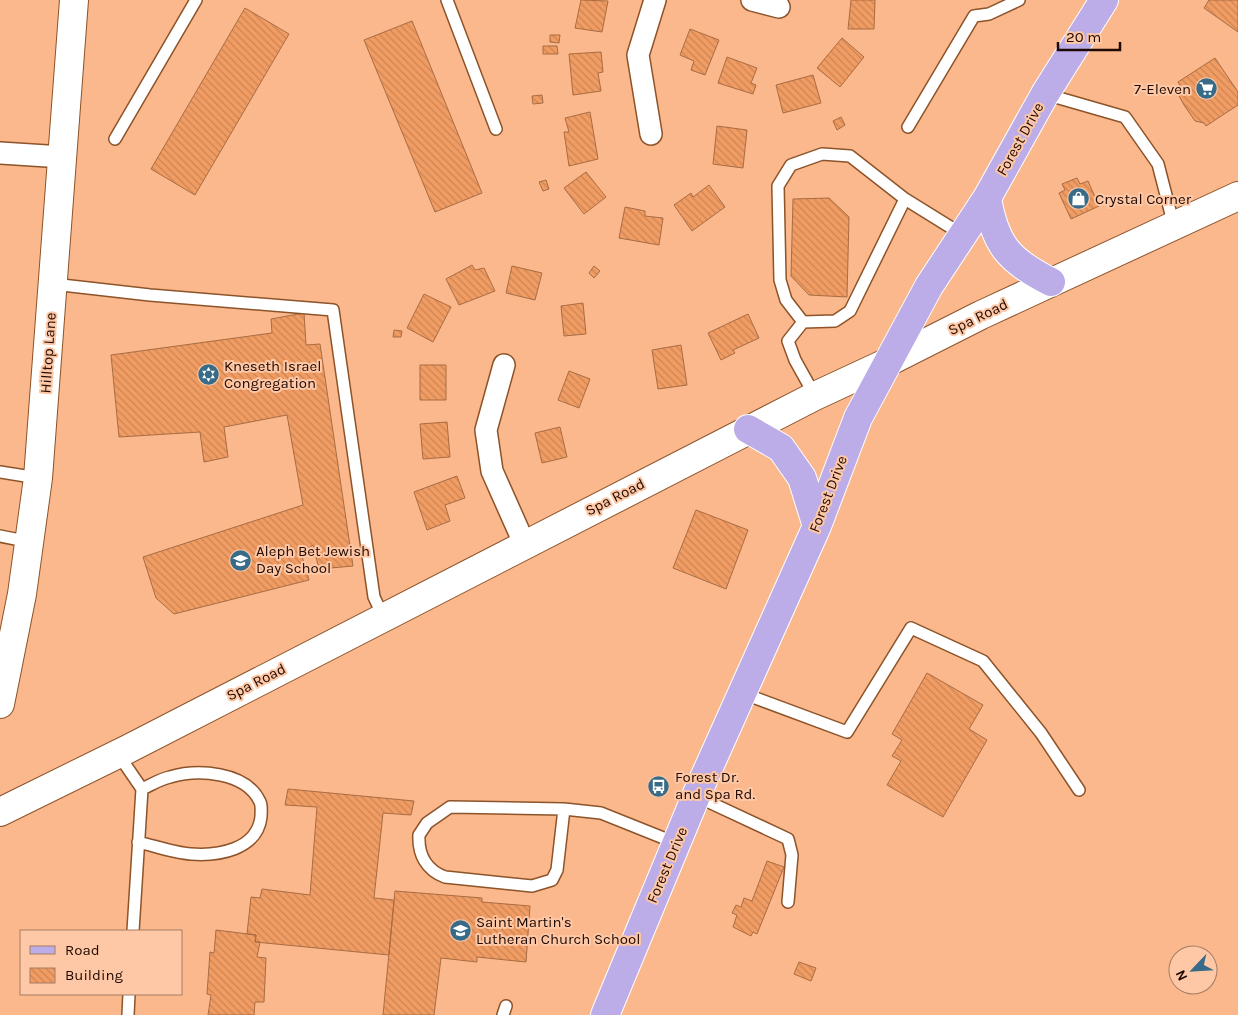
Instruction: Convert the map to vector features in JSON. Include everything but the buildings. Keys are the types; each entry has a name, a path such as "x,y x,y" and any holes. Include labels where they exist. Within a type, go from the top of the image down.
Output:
{"main road":[{"name":"Forest Drive","path":"605,1015 696,796 817,526 858,418 929,286 987,198 1098,4"},
{"path":"987,198 991,219 1007,251 1026,270 1051,282"},
{"path":"748,429 781,448 802,478 817,526"}],"street":[{"name":"Hilltop Lane","path":"0,704 22,594 38,478 74,0"},
{"path":"651,134 638,55 655,0"},
{"path":"752,0 779,7"},
{"path":"0,153 63,157"},
{"name":"Spa Road","path":"0,812 118,754 748,429 1051,282 1238,196"},
{"path":"504,365 486,430 492,471 524,543"}],"lane":[{"path":"114,139 196,0"},
{"path":"447,0 496,129"},
{"path":"908,127 974,16 989,14 1019,0"},
{"path":"1045,94 1125,117 1158,164 1174,226"},
{"path":"803,322 786,300 780,280 778,186 791,165 822,154 850,156 905,199 963,235"},
{"path":"815,396 795,360 788,341 803,322 835,321 850,311 905,199"},
{"path":"53,284 150,295 333,310 374,597 383,616"},
{"path":"0,472 38,478"},
{"path":"0,536 30,542"},
{"path":"742,693 847,732 911,628 983,661 1041,733 1079,790"},
{"path":"118,754 142,789 133,930"},
{"path":"138,842 190,854 224,852 239,848 256,833 261,811 260,802 248,788 227,777 212,774 168,777 142,789"},
{"path":"696,796 788,839 792,855 788,902"},
{"path":"564,809 557,870 552,880 542,884 532,886 445,877 435,873 422,858 419,834 427,823 450,807 564,809 601,813 676,843"},
{"path":"128,1015 129,995"}],"place":[{"name":"7-Eleven","path":"1207,89"},
{"name":"Crystal Corner","path":"1079,199"},
{"name":"Kneseth Israel Congregation","path":"208,375"},
{"name":"Aleph Bet Jewish Day School","path":"240,560"},
{"name":"Forest Dr. and Spa Rd.","path":"659,786"},
{"name":"Saint Martin's Lutheran Church School","path":"460,931"}]}
